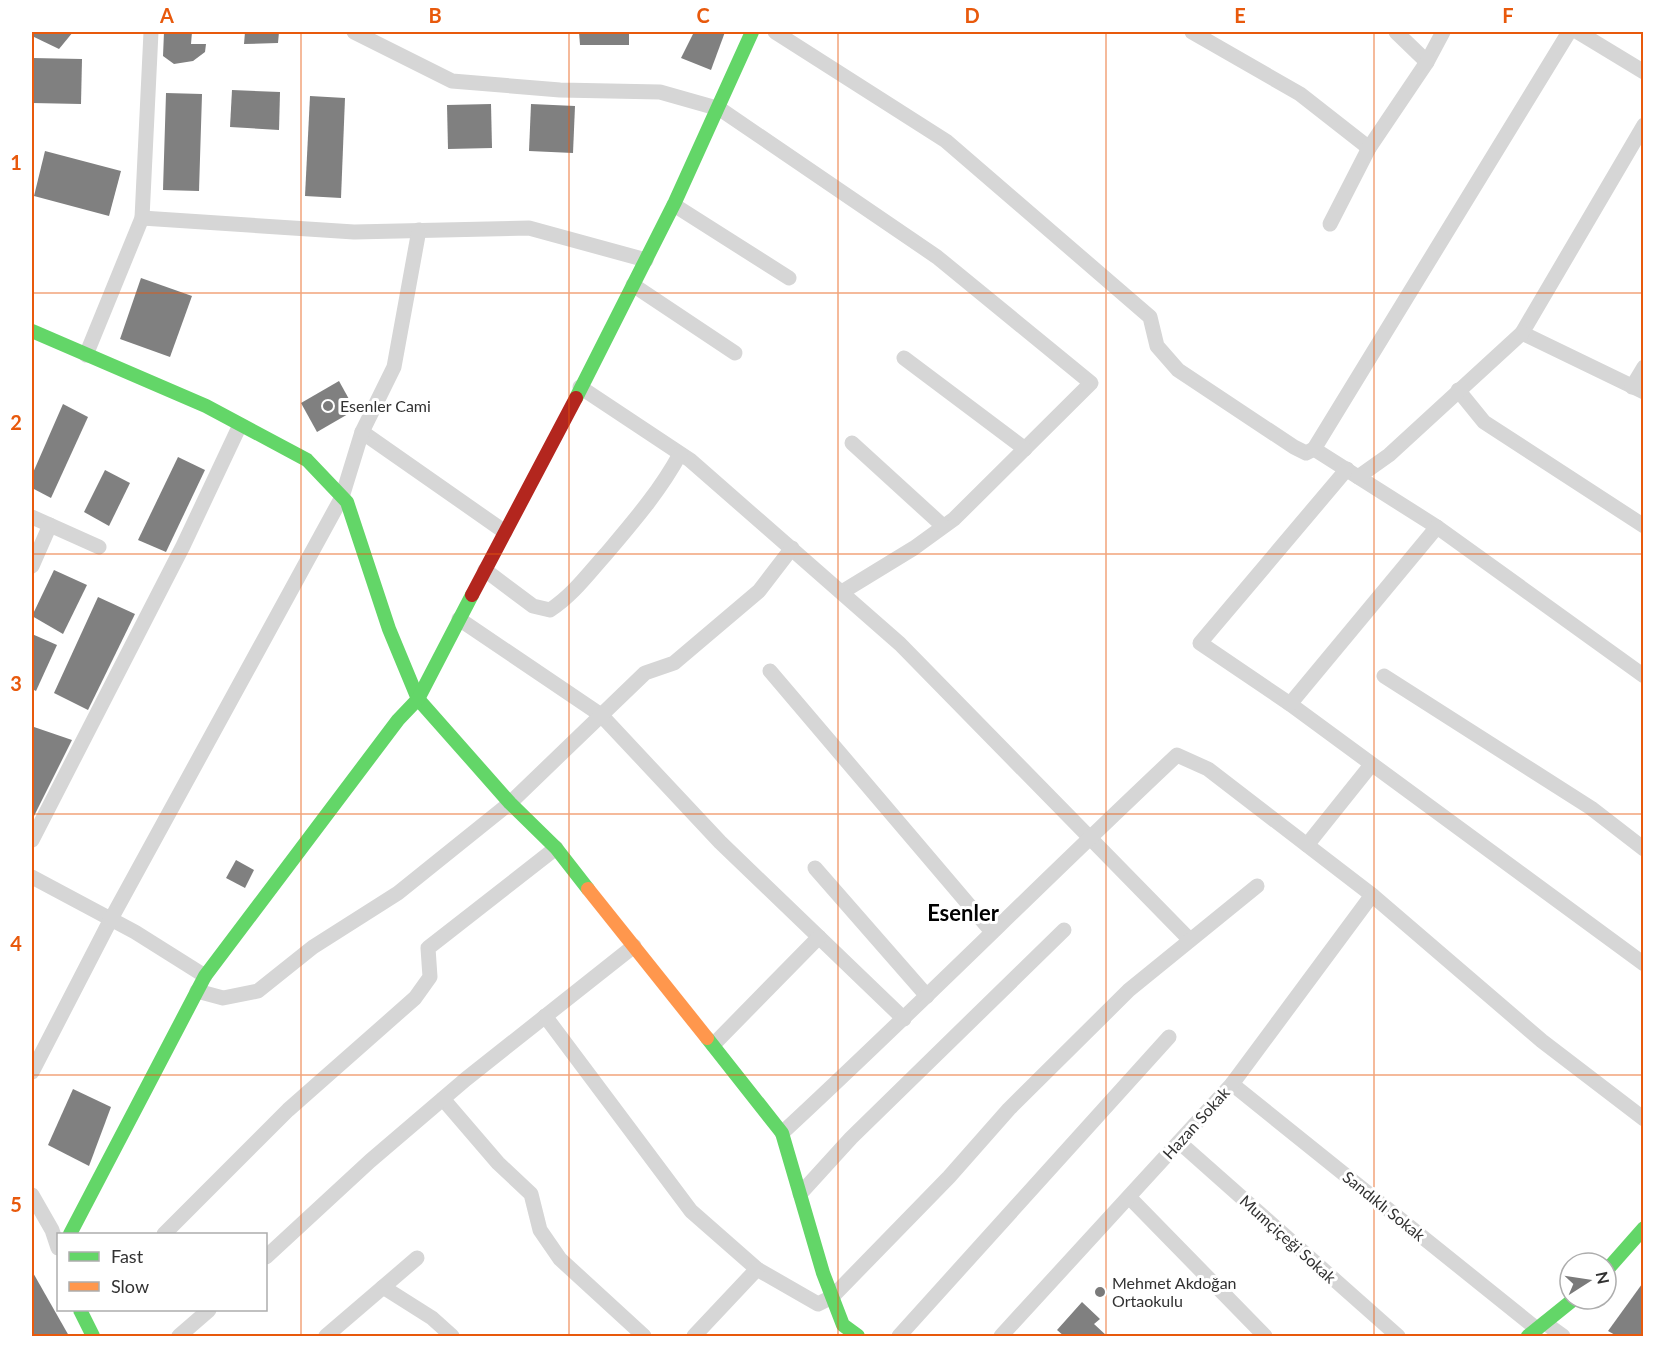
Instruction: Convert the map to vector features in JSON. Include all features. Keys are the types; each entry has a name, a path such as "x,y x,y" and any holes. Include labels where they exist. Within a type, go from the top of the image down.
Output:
{"street":[{"path":"86,355 142,218 151,32"},
{"path":"354,32 452,81 560,90 660,92 720,109 937,257 1091,383 944,526 842,592"},
{"path":"71,1233 205,976 391,729 417,699 674,205 720,109 752,32"},
{"path":"776,32 946,141 1150,317 1157,346 1178,370 1306,453 1314,449 1569,32"},
{"path":"1192,32 1300,94 1369,148"},
{"path":"1396,32 1427,62"},
{"path":"1330,224 1369,148 1427,62 1443,32"},
{"path":"1578,32 1644,72"},
{"path":"1644,125 1522,333 1389,455 1353,473 1200,643 1290,704 1644,964"},
{"path":"674,205 789,278"},
{"path":"142,218 354,232 529,228 646,260"},
{"path":"32,1072 111,919 342,497 362,432 394,367 419,230"},
{"path":"633,285 735,353"},
{"path":"32,332 206,406 307,460 347,502 389,629 417,699 510,803 556,848 782,1133 823,1273 843,1325 858,1336"},
{"path":"1522,333 1638,389 1644,367"},
{"path":"904,358 1025,449"},
{"path":"580,387 680,454 792,548 900,644 1190,940"},
{"path":"1458,390 1484,422 1644,526"},
{"path":"32,840 183,546 240,425"},
{"path":"362,432 505,532"},
{"path":"852,443 944,526"},
{"path":"1314,449 1437,527 1644,676"},
{"path":"485,570 533,606 550,610 567,598 642,512 664,483 680,454"},
{"path":"32,517 99,547"},
{"path":"32,566 50,525"},
{"path":"1290,704 1437,527"},
{"path":"197,991 223,998 258,991 313,947 398,893 510,803 645,673 674,663 759,591 792,548"},
{"path":"459,619 601,715 720,842 904,1019"},
{"path":"770,671 992,932"},
{"path":"1384,676 1591,808 1644,849"},
{"path":"782,1133 904,1019 1090,836 1177,755 1208,769 1372,895 1542,1041 1644,1119"},
{"path":"1307,845 1371,765"},
{"path":"165,1233 288,1110 415,998 430,976 428,948 556,848"},
{"path":"815,868 927,996"},
{"path":"32,877 111,919 205,976"},
{"path":"545,1016 691,1211 757,1269 818,1304 832,1297 949,1177 1009,1109 1129,990 1257,886"},
{"name":"Hazan Sokak","path":"1001,1336 1232,1084 1372,895"},
{"path":"800,1194 851,1138 1064,930"},
{"path":"712,1045 819,937"},
{"path":"267,1256 443,1099 634,946"},
{"path":"899,1336 1169,1037"},
{"name":"Sandıklı Sokak","path":"1232,1084 1536,1330 1563,1336"},
{"path":"443,1099 498,1163 531,1194 540,1230 560,1259 644,1336"},
{"name":"Mumçiçeği Sokak","path":"1179,1142 1398,1336"},
{"path":"32,1195 52,1230 57,1245"},
{"path":"1129,1197 1265,1336"},
{"path":"1618,1257 1644,1228"},
{"path":"326,1336 417,1258"},
{"path":"694,1336 757,1269"},
{"path":"383,1287 432,1318 452,1336"},
{"path":"83,1311 93,1336"},
{"path":"179,1336 207,1311"},
{"path":"1536,1330 1559,1311"}],"building":[{"path":"32,32 73,32 59,49 32,36"},
{"path":"164,32 192,32 191,44 206,44 205,52 193,61 174,64 163,56"},
{"path":"245,32 279,32 278,43 244,44"},
{"path":"579,32 629,32 629,45 580,45"},
{"path":"694,32 725,32 711,70 681,58"},
{"path":"32,58 82,59 81,104 32,103"},
{"path":"232,90 280,92 279,130 230,127"},
{"path":"166,93 202,94 199,191 163,190"},
{"path":"310,96 345,98 341,198 305,196"},
{"path":"491,104 492,148 448,149 447,105"},
{"path":"531,104 575,106 573,153 529,151"},
{"path":"45,151 121,171 109,216 34,196"},
{"path":"141,278 192,296 170,357 120,339"},
{"name":"Esenler Cami","path":"339,381 355,410 317,432 301,403"},
{"path":"63,404 88,417 51,498 32,488 32,475"},
{"path":"178,457 205,470 166,552 138,540"},
{"path":"105,470 130,483 109,526 84,512"},
{"path":"54,570 87,585 63,634 32,616"},
{"path":"98,597 135,614 88,710 54,693"},
{"path":"32,634 57,645 36,691 32,689"},
{"path":"34,727 72,740 32,820 32,732"},
{"path":"236,860 254,870 245,888 226,878"},
{"path":"73,1089 111,1107 89,1166 48,1145"},
{"path":"32,1271 69,1336 32,1336"},
{"path":"1642,1284 1644,1336 1617,1336 1608,1331"},
{"path":"1082,1302 1100,1319 1094,1324 1107,1336 1064,1336 1057,1330"}],"traffic: fast":[{"path":"576,398 675,202 752,32"},
{"path":"32,331 206,406 307,460 347,502 389,629 418,699 510,803 556,848 588,889"},
{"path":"71,1233 205,976 398,720 418,699 472,595"},
{"path":"707,1038 782,1133 823,1273 843,1325 858,1336"},
{"path":"1618,1257 1644,1228"},
{"path":"80,1311 93,1336"},
{"path":"1528,1336 1559,1311"}],"traffic: slow":[{"path":"588,889 707,1038"}],"traffic: jam":[{"path":"472,595 576,398"}],"place":[{"name":"Esenler Cami","path":"328,406"},
{"name":"Mehmet Akdoğan Ortaokulu","path":"1100,1292"}],"district":[{"name":"Esenler","path":"963,913"}]}
